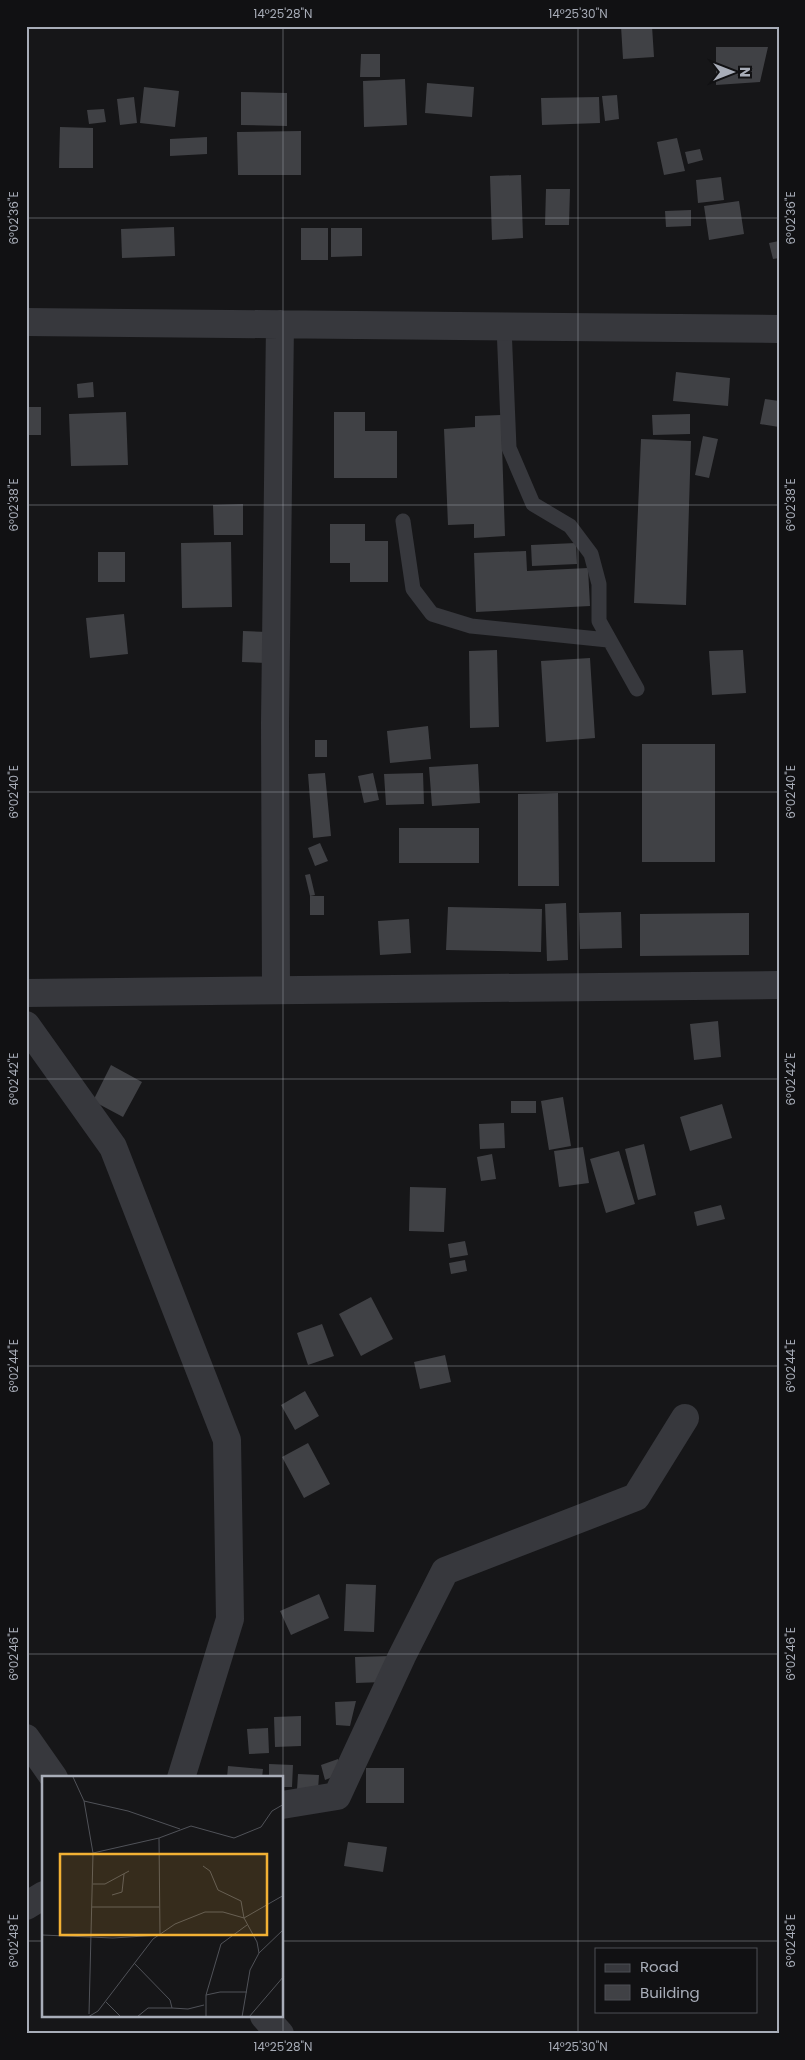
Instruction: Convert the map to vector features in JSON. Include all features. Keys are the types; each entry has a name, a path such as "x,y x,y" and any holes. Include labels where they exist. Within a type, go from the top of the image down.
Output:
{"street":[{"path":"26,322 779,329"},
{"path":"276,990 275,723 280,324"},
{"path":"26,993 779,985"},
{"path":"26,1025 113,1146 227,1440 230,1619 183,1776"},
{"path":"284,1806 337,1796 402,1656 445,1571 636,1497 685,1418"},
{"path":"26,1738 53,1776"},
{"path":"26,1906 42,1897"},
{"path":"266,2018 280,2034"}],"lane":[{"path":"504,326 508,448 533,504 570,526 591,554 599,584 599,622 637,689"},
{"path":"403,521 413,589 432,614 471,626 608,640"}],"building":[{"path":"621,26 652,26 654,57 623,59"},
{"path":"716,47 768,47 760,82 716,85"},
{"path":"361,54 380,54 380,77 360,77"},
{"path":"405,79 407,125 364,127 363,81"},
{"path":"427,83 474,87 472,117 425,113"},
{"path":"144,87 179,91 175,127 140,123"},
{"path":"241,92 287,93 287,126 241,125"},
{"path":"617,95 619,119 605,121 602,96"},
{"path":"134,97 137,123 120,125 117,99"},
{"path":"599,97 600,123 542,125 541,98"},
{"path":"104,109 106,122 89,124 87,110"},
{"path":"60,127 93,128 93,168 59,168"},
{"path":"301,131 301,175 238,175 237,132"},
{"path":"207,137 207,154 170,156 170,139"},
{"path":"677,138 685,171 664,175 657,142"},
{"path":"700,149 703,160 688,164 685,152"},
{"path":"521,175 523,238 492,240 490,176"},
{"path":"721,177 724,200 698,203 696,180"},
{"path":"546,189 570,189 569,225 545,225"},
{"path":"739,201 744,234 709,240 704,206"},
{"path":"691,210 691,226 666,227 665,211"},
{"path":"174,227 175,256 122,258 121,229"},
{"path":"301,228 328,228 328,260 301,260"},
{"path":"331,228 362,228 362,256 331,257"},
{"path":"779,241 779,258 773,259 769,243"},
{"path":"676,372 730,378 728,406 673,401"},
{"path":"93,382 94,397 78,398 77,384"},
{"path":"765,399 779,401 779,427 760,424"},
{"path":"26,407 41,407 41,435 26,435"},
{"path":"126,412 128,465 71,466 69,414"},
{"path":"334,412 365,412 365,431 397,431 397,478 334,478"},
{"path":"690,414 690,434 653,435 652,415"},
{"path":"501,415 505,536 474,538 474,524 448,525 444,429 475,427 475,416"},
{"path":"703,436 718,439 709,478 695,475"},
{"path":"641,439 691,441 686,605 634,603"},
{"path":"243,504 243,535 214,535 213,505"},
{"path":"330,524 365,524 365,541 388,541 388,582 350,582 350,563 330,563"},
{"path":"231,542 232,607 182,608 181,543"},
{"path":"576,543 577,564 532,566 531,545"},
{"path":"526,551 527,571 588,568 590,606 476,612 474,553"},
{"path":"98,552 125,552 125,582 98,582"},
{"path":"124,614 128,654 90,658 86,618"},
{"path":"243,631 268,632 267,663 242,662"},
{"path":"497,650 499,727 470,728 469,651"},
{"path":"743,650 746,693 712,695 709,651"},
{"path":"590,658 595,738 546,742 541,661"},
{"path":"428,726 431,759 390,763 387,731"},
{"path":"315,740 327,740 327,757 315,757"},
{"path":"642,744 715,744 715,862 642,862"},
{"path":"478,764 480,803 432,806 429,767"},
{"path":"325,773 331,836 313,838 308,774"},
{"path":"373,773 379,800 364,803 358,776"},
{"path":"423,773 424,804 386,805 384,774"},
{"path":"558,793 559,886 518,886 518,794"},
{"path":"399,828 479,828 479,863 399,863"},
{"path":"320,843 328,861 315,866 308,848"},
{"path":"310,874 315,895 310,896 305,875"},
{"path":"310,896 324,896 324,915 310,915"},
{"path":"566,903 568,960 547,961 545,904"},
{"path":"448,907 542,909 541,952 446,950"},
{"path":"621,912 622,948 580,949 579,913"},
{"path":"749,913 749,955 640,956 640,914"},
{"path":"409,919 411,953 380,955 378,921"},
{"path":"718,1021 721,1057 694,1060 690,1024"},
{"path":"111,1065 142,1082 123,1117 93,1101"},
{"path":"563,1097 571,1146 549,1150 541,1101"},
{"path":"511,1101 536,1101 536,1113 511,1113"},
{"path":"722,1104 732,1138 690,1151 680,1117"},
{"path":"504,1123 505,1148 480,1149 479,1124"},
{"path":"644,1144 656,1195 638,1200 625,1149"},
{"path":"583,1147 589,1183 559,1187 554,1151"},
{"path":"619,1151 635,1204 606,1213 590,1159"},
{"path":"492,1154 496,1179 481,1181 477,1157"},
{"path":"410,1187 446,1188 444,1232 409,1231"},
{"path":"721,1205 725,1219 697,1226 694,1212"},
{"path":"465,1241 468,1255 450,1258 448,1244"},
{"path":"465,1260 467,1271 451,1274 449,1263"},
{"path":"371,1297 393,1339 361,1356 339,1314"},
{"path":"322,1324 334,1356 308,1365 297,1333"},
{"path":"445,1355 451,1382 420,1389 414,1362"},
{"path":"305,1391 319,1416 295,1430 281,1405"},
{"path":"308,1443 330,1484 304,1498 282,1457"},
{"path":"346,1584 376,1585 374,1632 344,1631"},
{"path":"319,1594 329,1618 291,1635 280,1611"},
{"path":"392,1656 383,1682 356,1683 355,1657"},
{"path":"356,1701 350,1726 336,1725 335,1702"},
{"path":"301,1716 301,1746 275,1747 274,1717"},
{"path":"268,1728 269,1753 249,1754 247,1729"},
{"path":"338,1759 343,1773 325,1780 321,1765"},
{"path":"269,1764 293,1765 292,1787 284,1787 284,1776 269,1776"},
{"path":"228,1766 263,1769 262,1776 227,1776"},
{"path":"366,1768 404,1768 404,1803 366,1803"},
{"path":"298,1774 319,1775 318,1790 297,1790"},
{"path":"348,1842 387,1847 383,1872 344,1866"}]}
